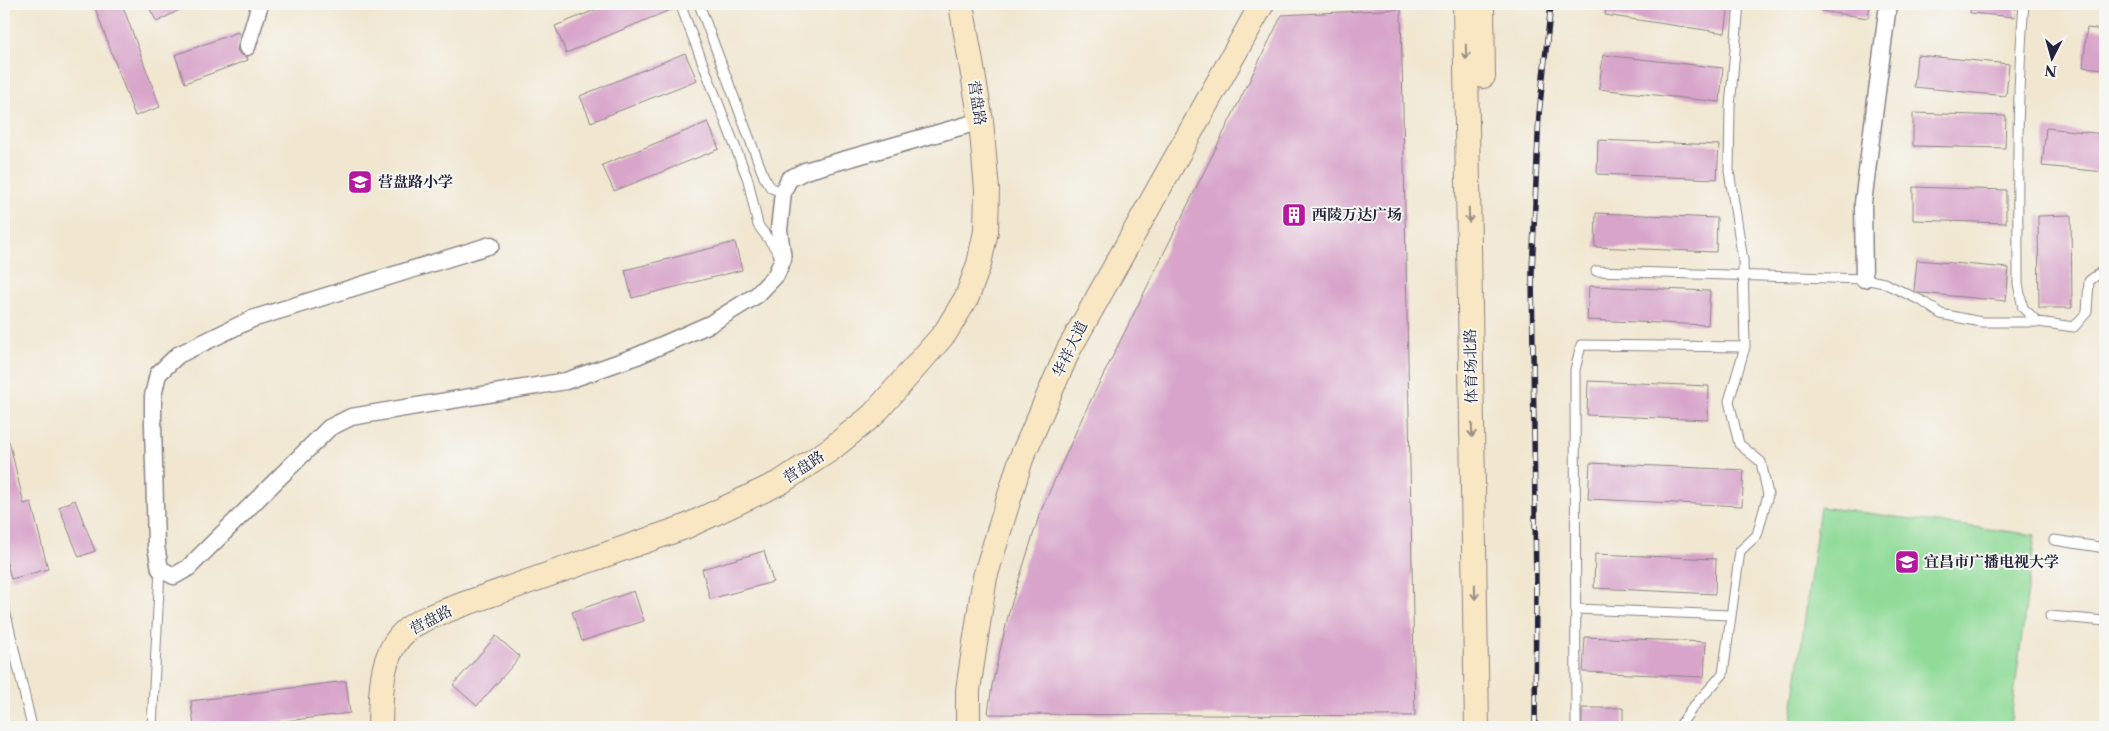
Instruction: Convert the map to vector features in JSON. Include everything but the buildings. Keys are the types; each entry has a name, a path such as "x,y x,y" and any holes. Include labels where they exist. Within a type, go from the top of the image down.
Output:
{"street":[{"path":"247,47 260,4"},
{"name":"营盘路","path":"380,727 382,682 390,652 407,630 428,618 461,605 685,527 782,482 831,449 873,415 945,333 967,296 979,264 986,230 987,190 981,121 961,4"},
{"name":"华祥大道","path":"968,727 968,690 985,577 1022,459 1068,351 1262,4"},
{"name":"体育场北路","path":"1465,4 1477,727"},
{"name":"体育场北路","path":"1482,4 1493,727"},
{"path":"1864,279 1863,202 1888,4"},
{"path":"491,246 252,319 178,355 158,374 152,396 156,546 160,569 174,576 188,568 329,428 351,417 566,381 636,356 710,324 757,295 776,275 783,259 780,230 782,192 790,179 805,171 981,121"}],"lane":[{"path":"680,4 748,180 758,224 783,259"},
{"path":"699,4 764,177 771,188 782,192"},
{"path":"1679,727 1693,707 1723,674 1740,551 1757,535 1768,495 1761,462 1739,444 1729,401 1745,347 1743,260 1729,170 1730,107 1740,4"},
{"path":"2024,4 2020,50 2018,132 2018,284 2023,308 2038,322"},
{"path":"1596,271 1864,279 1884,283 1922,300 1941,314 1981,322 2038,322 2074,327 2088,312 2089,281 2101,272 2105,272"},
{"path":"1576,727 1575,370 1581,345 1745,347"},
{"path":"2054,540 2105,548"},
{"path":"152,727 160,569"},
{"path":"4,606 32,727"},
{"path":"1576,609 1730,615"},
{"path":"2050,616 2105,621"}],"green space":[{"path":"1820,507 2035,535 2010,727 1790,727"}],"railway":[{"path":"1535,727 1536,587 1532,272 1539,114 1551,4"}],"place":[{"name":"营盘路小学","path":"360,182"},
{"name":"西陵万达广场","path":"1294,215"},
{"name":"宜昌市广播电视大学","path":"1907,562"}]}
